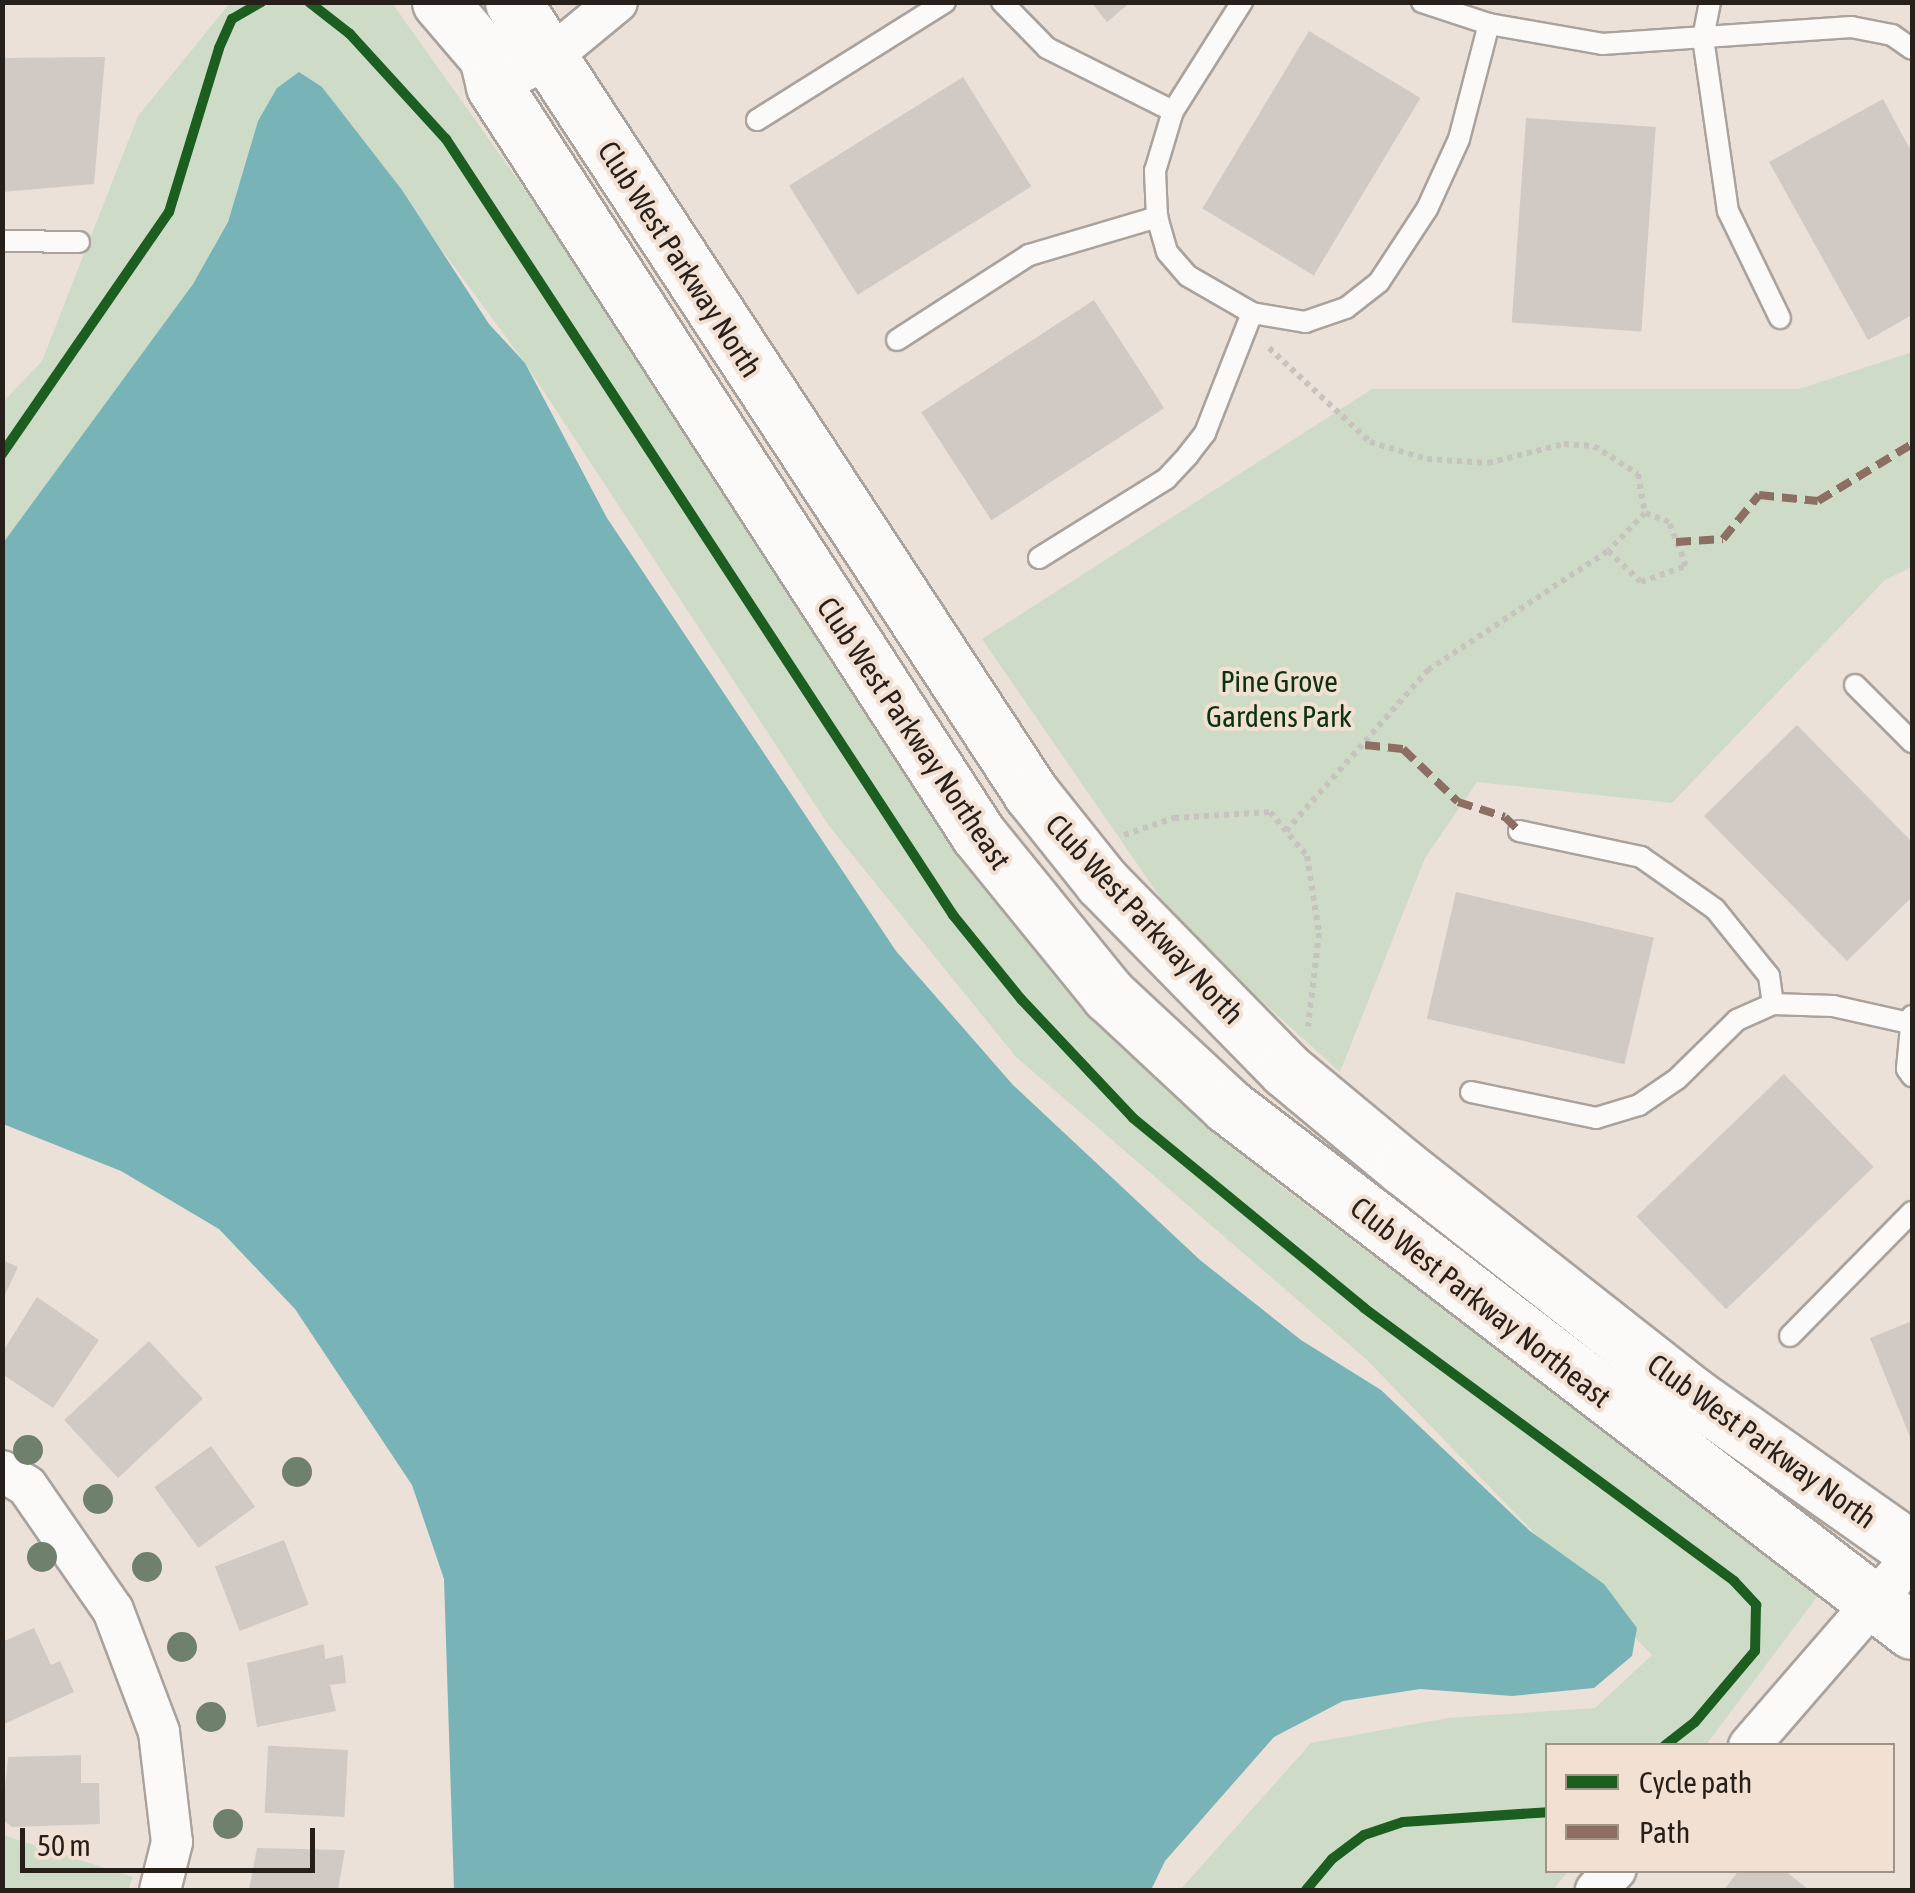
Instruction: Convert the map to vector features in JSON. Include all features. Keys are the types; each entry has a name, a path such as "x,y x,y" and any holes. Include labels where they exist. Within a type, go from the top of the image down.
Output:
{"street":[{"name":"Club West Parkway Northeast","path":"440,2 486,57 494,86 978,834 1109,995 1228,1106 1894,1617"},
{"name":"Club West Parkway North","path":"512,2 999,746 1102,882 1286,1070 1403,1167 1694,1396 1912,1550"},
{"path":"494,86 549,58 617,2"},
{"path":"2,1471 27,1486 113,1610 159,1732 172,1842 160,1890"},
{"path":"1752,1743 1894,1617 1912,1558"}],"lane":[{"path":"757,120 945,2"},
{"path":"1002,2 1047,48 1173,111"},
{"path":"1242,2 1173,111 1155,172 1157,217 1167,252 1188,276 1252,313 1305,322 1346,308 1379,282 1427,209 1459,139 1489,24"},
{"path":"1422,2 1489,24 1602,44 1851,27 1892,36 1912,49"},
{"path":"1710,2 1702,38 1728,211 1780,318"},
{"path":"896,340 1029,254 1157,217"},
{"path":"2,242 78,242"},
{"path":"1039,558 1166,479 1188,455 1205,433 1252,313"},
{"path":"1855,685 1912,742"},
{"path":"1519,831 1641,857 1715,909 1769,976 1773,1004"},
{"path":"1470,1092 1596,1118 1639,1105 1677,1079 1737,1020 1773,1004 1834,1006 1911,1019 1912,1076"},
{"path":"1790,1336 1912,1212"}],"path":[{"path":"1252,313 1263,342 1370,442 1427,459 1488,462 1564,444 1594,446 1638,474 1645,513"},
{"path":"1608,551 1641,582 1686,566 1669,522 1645,513"},
{"path":"1286,831 1428,670 1608,551 1645,513"},
{"path":"1115,838 1174,818 1270,812 1306,856 1319,933 1306,1042"}],"green space":[{"path":"230,3 392,3 628,335 1022,921 1273,1180 1718,1518 1835,1573 1708,1743 1545,1743 1545,1873 1566,1873 1553,1890 1180,1890 1311,1743 1448,1718 1595,1708 1652,1655 1366,1359 1016,1057 829,826 525,363 322,87 258,121 228,222 193,284 3,543 3,402 42,361 138,116"},
{"name":"Pine Grove Gardens Park","path":"1912,352 1912,567 1885,580 1672,803 1477,782 1425,858 1340,1072 1182,929 982,639 1372,389 1799,389"},
{"path":"3,1835 133,1877 128,1890 3,1890"}],"water":[{"path":"299,72 322,87 402,190 489,324 525,363 607,518 896,951 1013,1085 1200,1260 1301,1340 1381,1390 1530,1531 1604,1584 1637,1628 1632,1656 1594,1688 1512,1696 1420,1689 1343,1701 1274,1737 1165,1861 1151,1890 454,1890 444,1579 412,1485 295,1309 219,1229 121,1171 3,1124 3,543 193,284 228,222 258,121 277,88"}],"building":[{"path":"1091,2 1131,2 1107,22"},
{"path":"1309,31 1420,98 1314,275 1202,208"},
{"path":"105,57 94,184 2,192 2,58"},
{"path":"963,77 1031,186 858,295 789,186"},
{"path":"1883,99 1912,153 1912,315 1868,340 1769,162"},
{"path":"1526,118 1656,127 1641,332 1512,323"},
{"path":"1094,300 1164,408 991,520 921,412"},
{"path":"1797,725 1912,842 1912,897 1847,961 1704,816"},
{"path":"1456,892 1654,938 1625,1064 1427,1019"},
{"path":"1784,1074 1874,1167 1726,1309 1637,1216"},
{"path":"2,1260 18,1267 2,1301"},
{"path":"37,1297 99,1340 53,1408 2,1374 2,1353"},
{"path":"1912,1321 1912,1442 1870,1338"},
{"path":"149,1341 203,1399 118,1478 64,1420"},
{"path":"211,1446 255,1507 198,1548 154,1487"},
{"path":"284,1540 309,1604 240,1631 215,1567"},
{"path":"34,1628 51,1665 60,1661 74,1692 2,1725 2,1642"},
{"path":"324,1644 325,1659 343,1655 346,1683 330,1685 336,1711 257,1727 247,1663"},
{"path":"268,1746 348,1750 344,1817 265,1813"},
{"path":"81,1755 81,1783 99,1783 100,1824 12,1827 2,1819 8,1757"},
{"path":"257,1848 345,1850 338,1890 249,1890"},
{"path":"1737,1873 1788,1873 1809,1890 1724,1890"}],"marked path":[{"path":"1676,542 1723,539 1759,495 1818,501 1912,444"},
{"path":"1365,745 1403,749 1458,802 1505,817 1519,831"}],"cycle path":[{"path":"2,454 169,212 219,48 232,19 261,2"},
{"path":"309,2 350,34 446,139 953,915 1021,999 1133,1118 1364,1308 1734,1581 1756,1605 1755,1651 1695,1722 1668,1743"},
{"path":"1306,1890 1332,1859 1364,1835 1403,1822 1545,1812"}]}
